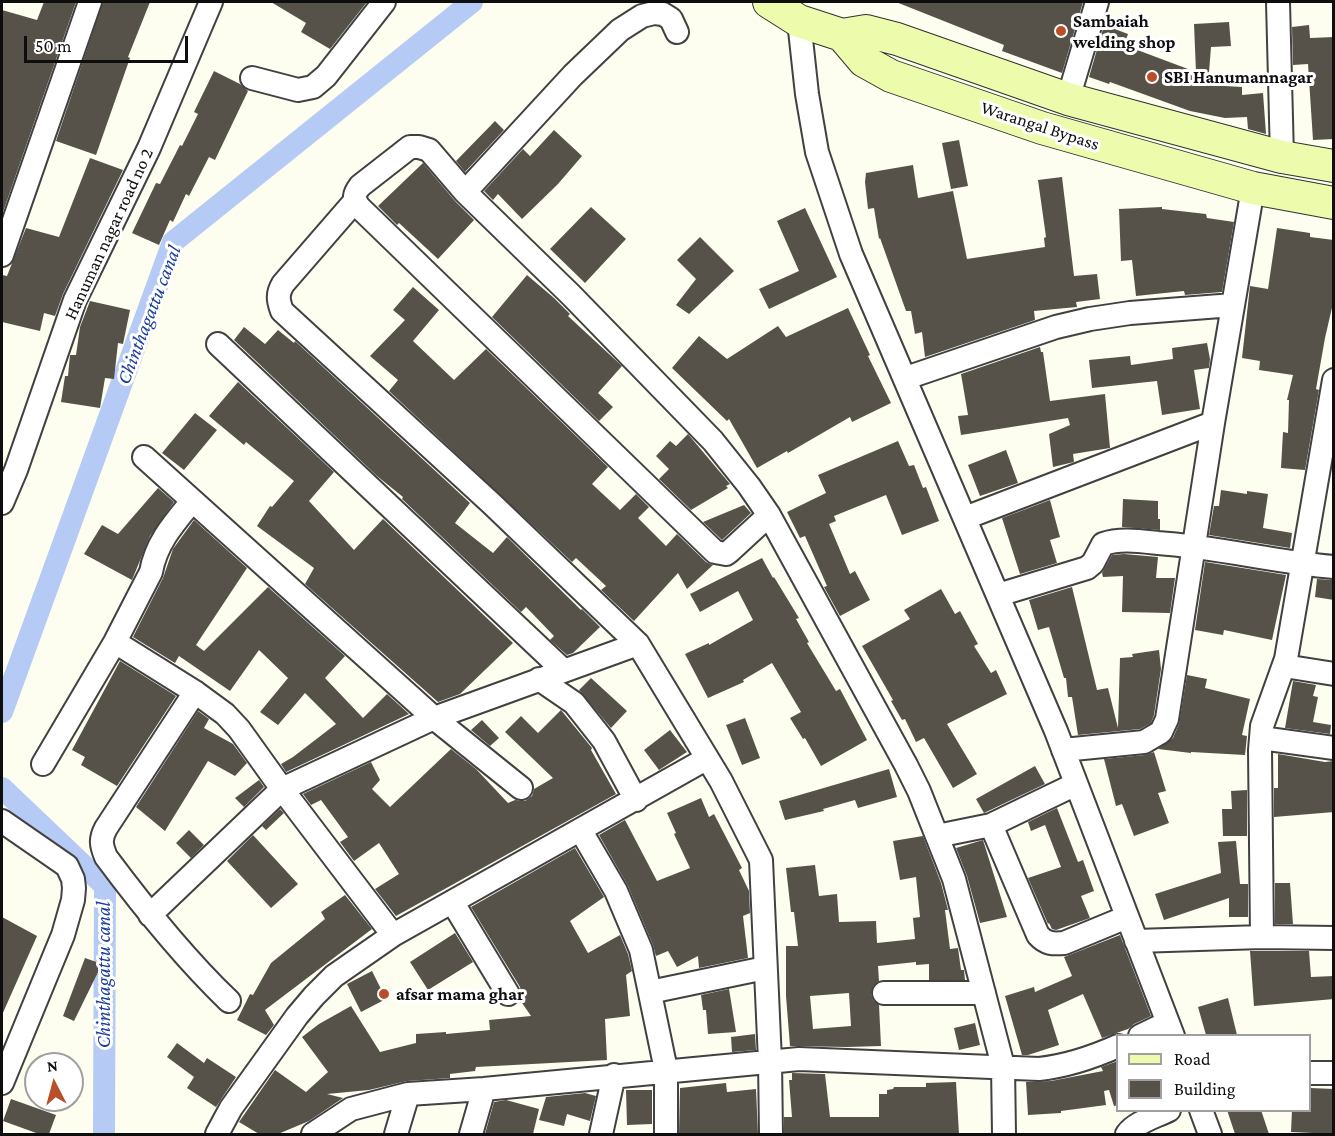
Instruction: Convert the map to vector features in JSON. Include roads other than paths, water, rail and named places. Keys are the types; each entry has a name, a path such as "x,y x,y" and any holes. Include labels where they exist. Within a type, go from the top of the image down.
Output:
{"main road":[{"path":"780,7 842,35 866,31 897,39 1068,99 1282,157 1334,166"},
{"name":"Warangal Bypass","path":"842,35 864,61 891,75 1042,128 1253,188 1334,203"}],"street":[{"path":"2,255 90,2"},
{"name":"Hanuman nagar road no 2","path":"2,503 16,470 75,300 149,148 211,2"},
{"path":"252,78 298,90 313,87 326,76 384,2"},
{"path":"1068,99 1096,2"},
{"path":"1278,2 1282,157"},
{"path":"780,7 807,94 818,152 851,254 906,378 1063,750 1170,1029 1145,1034"},
{"path":"465,192 573,75 620,30 642,16 654,13 663,14 671,19 677,32"},
{"path":"769,515 726,554 715,552 359,207 355,201 355,194 360,186 410,147 429,150 465,192 571,295 713,441 769,515 906,765 954,879 1004,1066 1004,1134"},
{"path":"1063,750 1144,742 1161,732 1167,719 1193,545 1253,188"},
{"path":"355,201 283,284 278,292 278,302 282,310 492,504 638,644 721,781 760,860 770,1061 771,1134"},
{"path":"906,378 1056,327 1090,319 1130,313 1233,305"},
{"path":"218,345 563,670"},
{"path":"1262,937 1262,726 1284,666 1333,385"},
{"path":"965,518 1213,423"},
{"path":"144,457 434,718 521,788"},
{"path":"43,765 114,642 150,572 152,561 163,537 192,501"},
{"path":"998,595 1087,568 1093,563 1102,544 1111,542 1133,541 1193,545 1302,565 1334,567"},
{"path":"114,642 195,692 225,714 239,729 393,935"},
{"path":"150,915 282,789 434,718 638,644"},
{"path":"1284,666 1334,674"},
{"path":"539,679 562,694 579,710 604,741 636,800"},
{"path":"195,692 101,837 102,848 150,915 207,980 229,1001"},
{"path":"1261,738 1334,748"},
{"path":"217,1134 231,1108 297,1016 334,976 393,935 706,759"},
{"path":"937,836 991,825 1076,784"},
{"path":"2,821 68,866 74,888 63,935 2,1083"},
{"path":"991,825 1038,935 1044,942 1064,943 1127,917"},
{"path":"581,831 616,891 641,950 666,1070 666,1134"},
{"path":"453,903 507,994"},
{"path":"1136,941 1262,937 1334,938"},
{"path":"650,992 765,968"},
{"path":"884,993 984,993"},
{"path":"314,1134 351,1109 408,1094 799,1059 1038,1069 1088,1059 1116,1047"},
{"path":"1311,1073 1334,1073"},
{"path":"601,1134 614,1075"},
{"path":"471,1134 484,1089"},
{"path":"396,1134 408,1094"},
{"path":"1127,1134 1139,1124 1165,1112"},
{"path":"1202,1112 1210,1134"}],"waterway":[{"name":"Chinthagattu canal","path":"2,712 173,242 472,2"},
{"name":"Chinthagattu canal","path":"2,788 105,886 104,1134"}],"place":[{"name":"Sambaiah welding shop","path":"1061,31"},
{"name":"SBI Hanumannagar","path":"1152,77"},
{"name":"afsar mama ghar","path":"384,994"}]}
